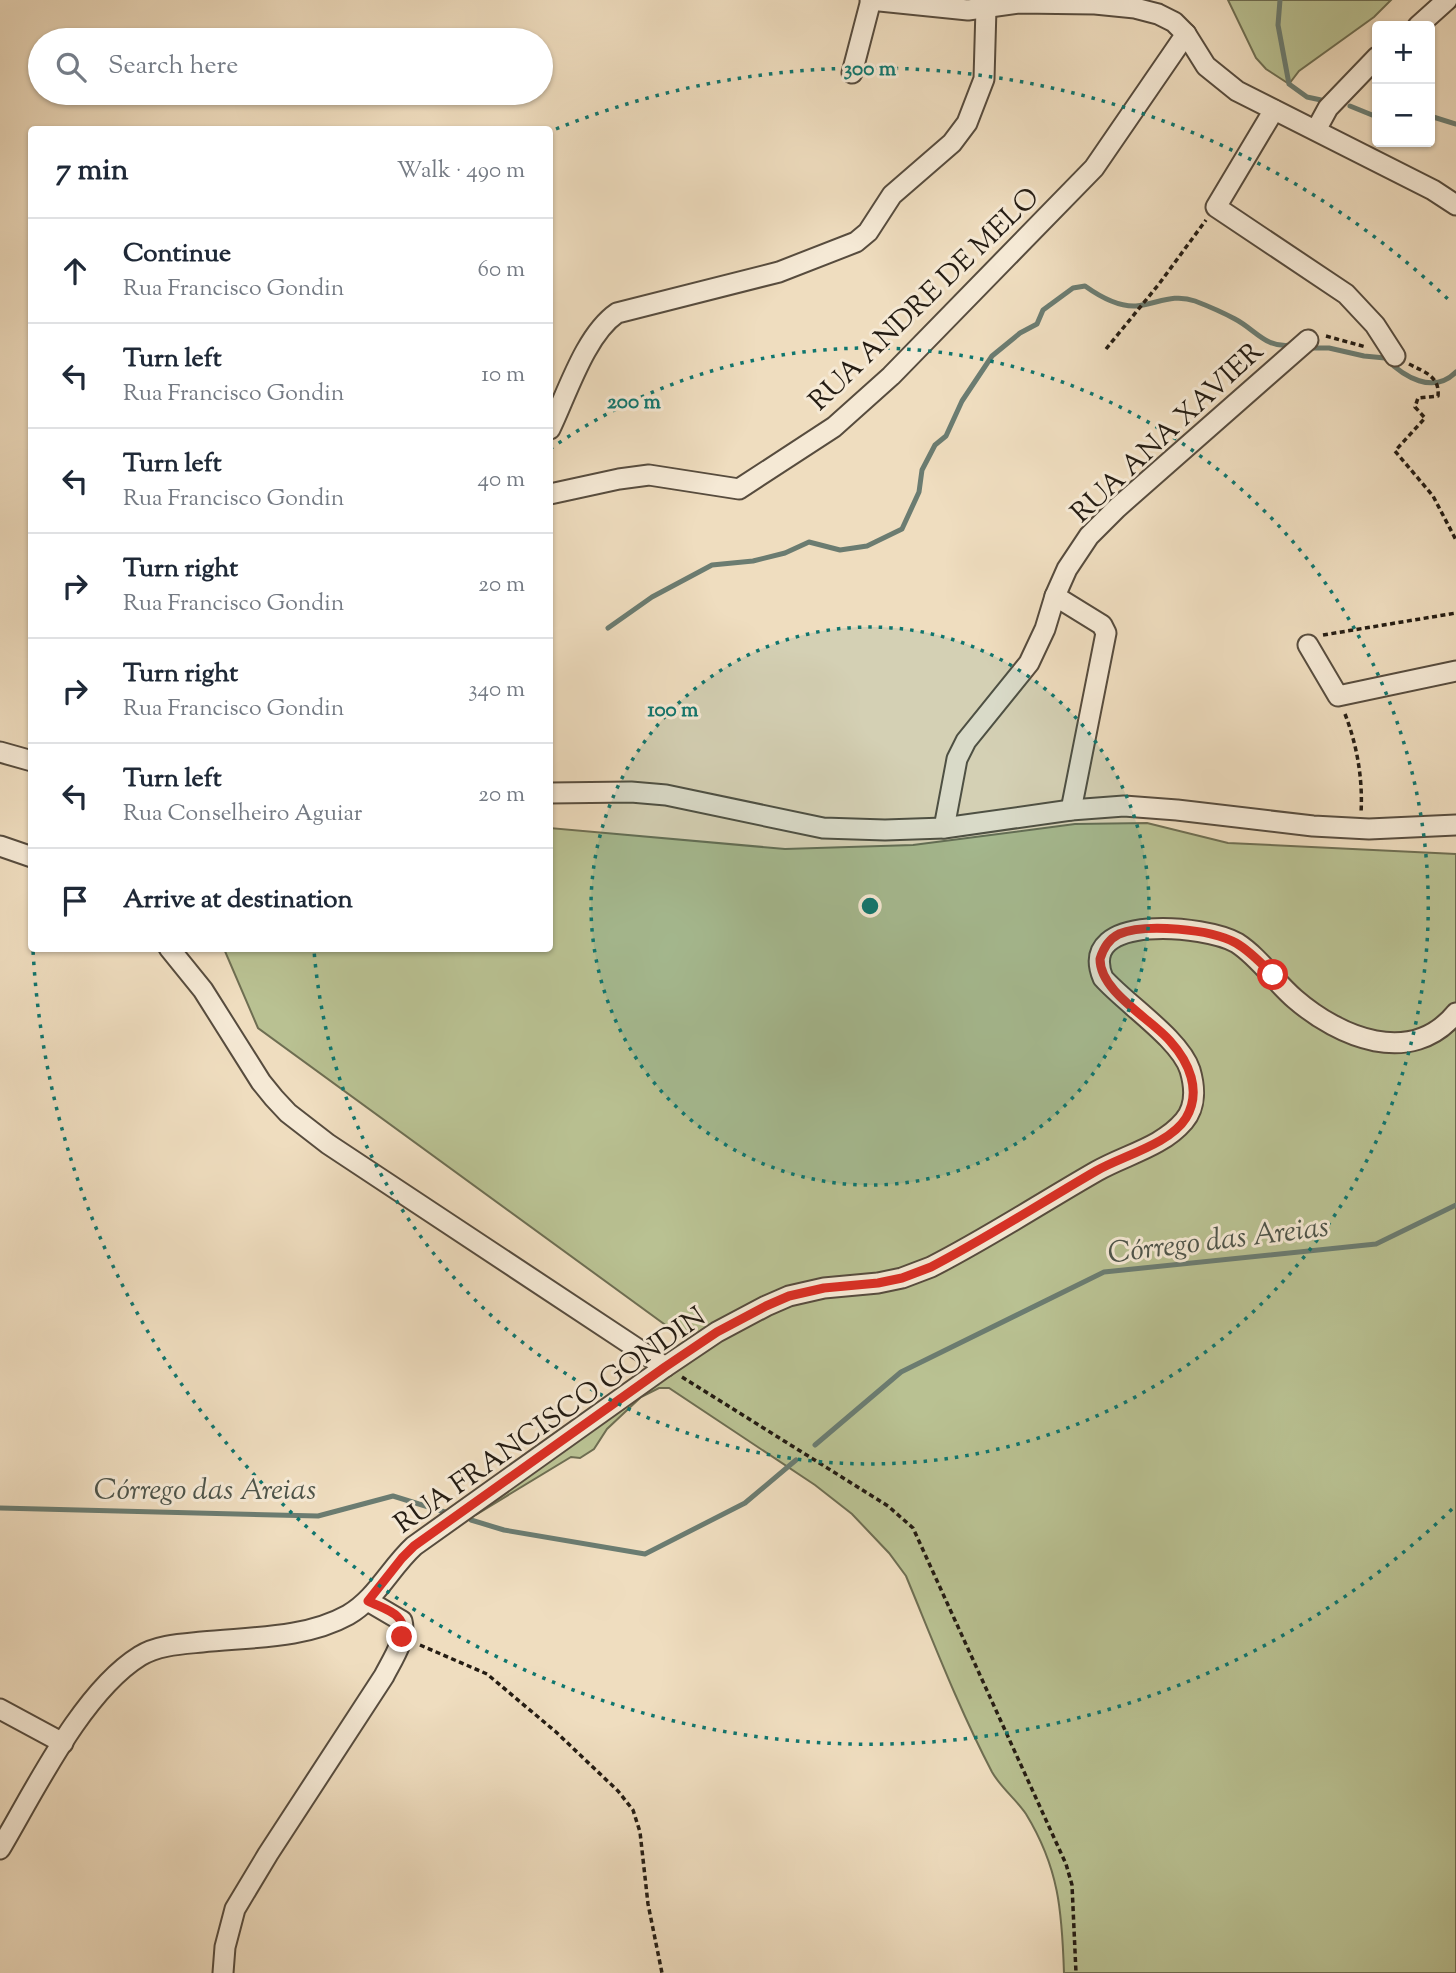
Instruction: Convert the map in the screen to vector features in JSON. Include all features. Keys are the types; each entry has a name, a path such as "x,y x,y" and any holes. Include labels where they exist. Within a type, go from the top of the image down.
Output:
{"street":[{"path":"852,73 871,0 952,9 1019,3 1122,6 1168,18 1186,34 1202,60 1216,75 1237,91 1433,190 1456,205"},
{"path":"1424,21 1447,0"},
{"path":"553,423 586,352 605,323 617,313 779,272 839,251 868,232 892,195 952,143 967,123 981,89 985,68 986,8"},
{"name":"RUA ANDRE DE MELO","path":"553,493 649,475 739,489 834,427 891,376 1094,168 1186,34"},
{"path":"1316,130 1334,101 1372,62"},
{"path":"1274,110 1216,207 1346,294 1376,325 1395,356"},
{"name":"RUA ANA XAVIER","path":"944,828 957,759 966,741 1029,663 1067,569 1089,536 1303,343"},
{"path":"1055,596 1102,625 1106,633 1071,810"},
{"path":"1308,645 1338,695 1456,671"},
{"path":"0,752 28,760"},
{"path":"553,793 631,792 666,795 823,828 944,828 1071,810 1124,806 1300,825 1360,828 1456,825"},
{"path":"0,846 28,856"},
{"name":"RUA FRANCISCO GONDIN","path":"0,1849 93,1698 117,1673 142,1655 173,1645 302,1631 347,1615 368,1601 414,1546 717,1332 789,1296 824,1288 878,1283 902,1278 931,1267 1099,1169 1152,1144 1185,1120 1192,1106 1194,1087 1189,1067 1170,1041 1109,985 1101,972 1102,952 1119,934 1138,930 1175,929 1211,935 1235,943 1314,1014 1341,1031 1373,1042 1399,1042 1435,1033 1456,1013"},
{"path":"172,952 203,990 261,1082 288,1112 328,1144 665,1367"},
{"path":"223,1973 225,1947 235,1909 275,1842 384,1676 402,1637 404,1625 400,1618 368,1601"},
{"path":"0,1709 63,1743"}],"path":[{"path":"1106,349 1155,290 1216,207"},
{"path":"1438,384 1438,396 1418,398 1415,407 1425,418 1395,451 1433,496 1456,540"},
{"path":"1308,645 1308,639 1311,637 1456,613"},
{"path":"1338,695 1356,751 1362,798 1360,828"},
{"path":"665,1367 888,1506 914,1528 1066,1864 1072,1885 1076,1973"},
{"path":"402,1637 487,1674 556,1732 618,1791 633,1810 640,1832 648,1904 662,1973"}],"green space":[{"path":"1228,0 1391,0 1374,17 1299,71 1289,84 1266,69 1256,58"},
{"path":"1147,823 1228,843 1456,854 1456,1973 1064,1973 1057,1890 1046,1853 1026,1814 996,1778 980,1748 906,1576 889,1553 852,1514 815,1485 669,1388 659,1388 641,1397 607,1429 594,1449 580,1458 571,1457 477,1514 453,1525 697,1348 258,1028 225,952 553,952 553,828 785,849 913,845 1075,824"}],"waterway":[{"path":"1280,0 1278,25 1289,84 1307,97 1321,100"},
{"path":"1350,106 1372,115"},
{"path":"1435,118 1456,124"},
{"path":"608,628 652,597 712,565 753,561 785,553 809,542 840,550 867,546 902,529 919,492 922,470 935,445 946,436 962,401 992,356 1020,333 1037,324 1043,310 1073,288 1085,286 1109,300 1129,306 1179,298 1195,301 1235,319 1268,341 1292,345"},
{"path":"1308,348 1329,348 1385,358 1410,377 1428,383 1447,379 1456,372"},
{"name":"Córrego das Areias","path":"815,1445 901,1372 1104,1272 1376,1244 1456,1205"},
{"name":"Córrego das Areias","path":"471,1520 504,1530 645,1554 745,1503 796,1460"},
{"name":"Córrego das Areias","path":"0,1508 318,1516 393,1496 448,1513"}],"route":[{"path":"402,1637 404,1625 400,1618 368,1601 414,1546 717,1332 789,1296 824,1288 878,1283 902,1278 931,1267 1099,1169 1152,1144 1185,1120 1192,1106 1194,1087 1189,1067 1170,1041 1103,978 1100,966 1102,952 1119,934 1138,930 1175,929 1211,935 1235,943 1273,975"}]}
